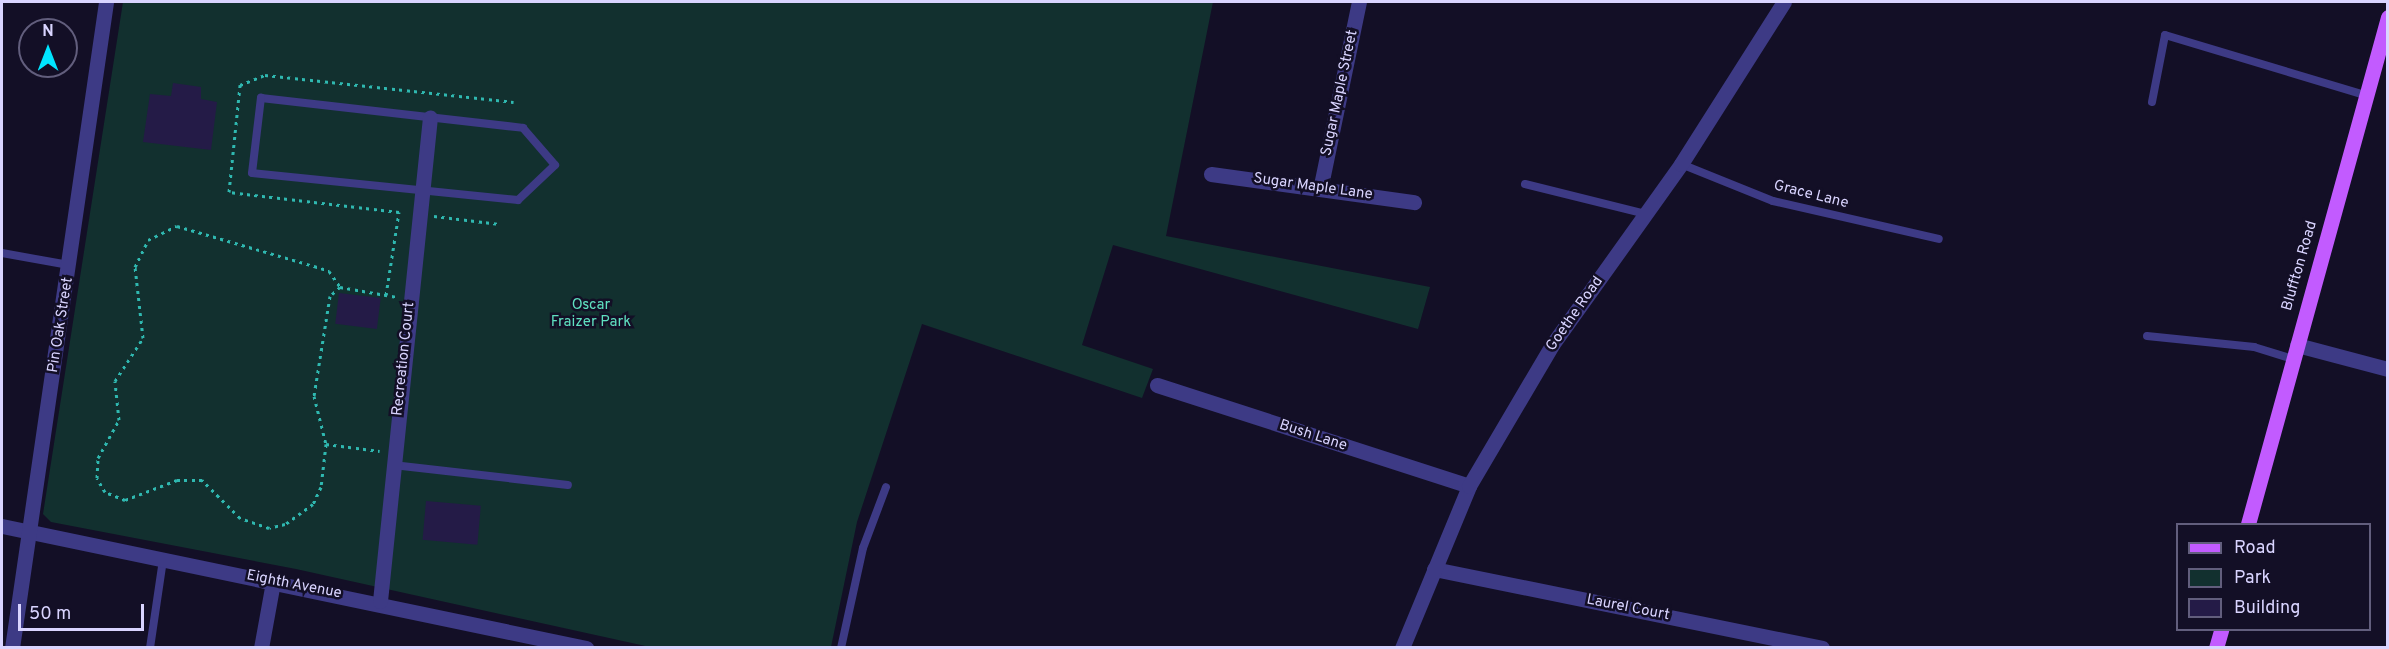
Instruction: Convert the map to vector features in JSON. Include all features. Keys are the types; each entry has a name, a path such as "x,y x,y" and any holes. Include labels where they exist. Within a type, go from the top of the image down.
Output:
{"main road":[{"name":"Bluffton Road","path":"2249,523 2388,16"},
{"path":"2217,648 2221,631"}],"street":[{"name":"Pin Oak Street","path":"12,648 70,265 106,2"},
{"name":"Sugar Maple Street","path":"1321,185 1359,2"},
{"name":"Goethe Road","path":"1402,648 1469,486 1552,345 1680,164 1784,2"},
{"name":"Recreation Court","path":"380,601 430,118"},
{"name":"Sugar Maple Lane","path":"1211,174 1321,185 1414,202"},
{"path":"2295,352 2388,369"},
{"name":"Bush Lane","path":"1157,385 1469,486"},
{"name":"Eighth Avenue","path":"2,526 273,582 380,601 586,648"},
{"name":"Laurel Court","path":"1434,569 1822,648"},
{"path":"261,648 273,582"}],"lane":[{"path":"2152,102 2165,35 2365,95"},
{"path":"261,98 430,118 523,128 555,165 518,200 252,172 261,98"},
{"name":"Grace Lane","path":"1680,164 1773,201 1939,239"},
{"path":"1525,184 1646,214"},
{"path":"2,253 70,265"},
{"path":"2147,336 2295,352"},
{"path":"393,459 568,485"},
{"path":"841,648 863,548 886,487"},
{"path":"150,648 163,560"}],"path":[{"path":"500,224 229,192 240,85 265,75 513,102"},
{"path":"386,295 399,212"},
{"path":"340,287 330,296 314,396 326,444 313,504 285,524 269,528 240,518 202,480 177,480 125,500 105,492 97,478 98,458 119,420 116,381 143,338 133,283 148,240 189,225 243,249 328,272 340,287 410,299"},
{"path":"326,444 393,459"}],"green space":[{"name":"Oscar Fraizer Park","path":"123,2 1213,2 1166,236 1430,287 1418,329 1113,245 1082,345 1153,369 1142,398 922,324 857,522 831,647 650,647 296,569 51,522 43,514"}],"building":[{"path":"173,83 201,87 201,99 217,102 211,150 143,142 150,94 171,96"},
{"path":"339,293 381,298 377,329 335,324"},
{"path":"426,501 481,506 477,545 423,540"}]}
